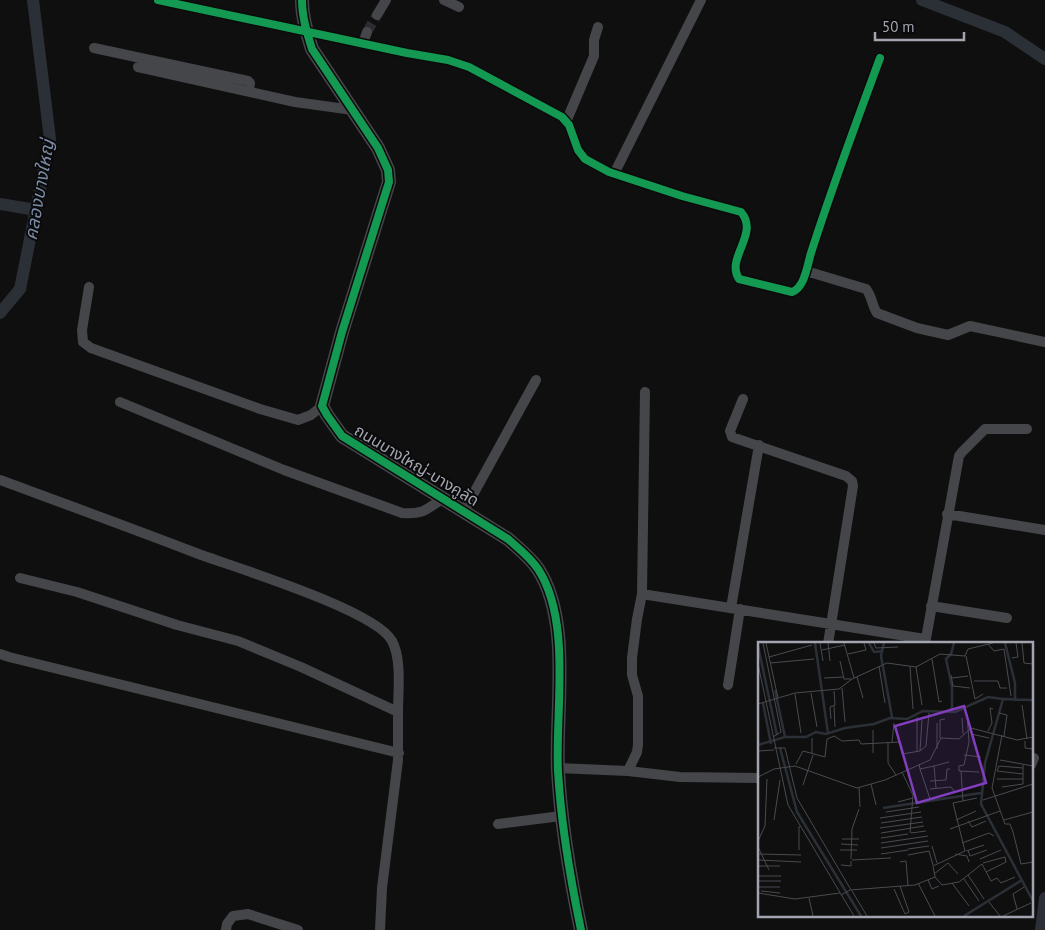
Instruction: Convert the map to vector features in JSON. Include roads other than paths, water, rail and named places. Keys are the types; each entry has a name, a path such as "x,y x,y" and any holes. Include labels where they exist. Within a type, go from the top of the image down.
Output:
{"street":[{"path":"158,0 448,60 469,67 562,117 572,132 578,150 585,159 614,174 682,196 741,212 747,218 748,228 737,263 736,274 739,279 792,292 800,287 832,188 880,58"},
{"path":"89,287 82,330 83,342 91,348 260,409 298,420 311,415 322,406 342,332 389,182 388,170 383,156 312,49 302,11 302,0"},
{"path":"377,16 386,0"},
{"path":"444,0 459,7"},
{"path":"614,174 701,0"},
{"path":"566,122 594,56 594,40 598,27"},
{"path":"363,43 368,32"},
{"path":"94,48 248,81 250,83 249,91"},
{"path":"138,67 295,102 353,110"},
{"path":"806,271 866,289 877,313 917,328 948,335 970,326 1045,342"},
{"path":"464,510 536,380"},
{"path":"628,771 637,752 638,739 638,696 632,675 632,658 642,594 645,392"},
{"path":"743,399 730,434 736,439 759,445 846,476 852,481 853,486 828,642"},
{"path":"120,402 284,470 402,513 415,514 428,509 444,498"},
{"name":"ถนนบางใหญ่-บางคูลัด","path":"322,406 342,436 508,538 531,560 544,580 551,598 559,653 558,768 561,816 581,930"},
{"path":"642,594 831,624 925,642 959,456 985,429 1027,429"},
{"path":"728,685 736,608 759,445"},
{"path":"0,480 305,592 361,617 382,630 392,640 398,658 399,753 382,888 380,930"},
{"path":"947,514 1045,530"},
{"path":"20,578 78,592 178,625 238,641 398,712"},
{"path":"931,606 1007,618"},
{"path":"0,654 399,753"},
{"path":"558,768 628,771 680,777 758,778"},
{"path":"498,824 561,816"},
{"path":"226,930 227,924 233,916 248,914 298,930"}],"waterway":[{"name":"คลองบางใหญ่","path":"0,313 20,289 50,139 33,0"},
{"path":"922,0 1005,32 1045,59"},
{"path":"0,204 36,210"},
{"path":"1041,930 1045,898"}],"tunnel":[{"path":"367,32 377,15"}]}
